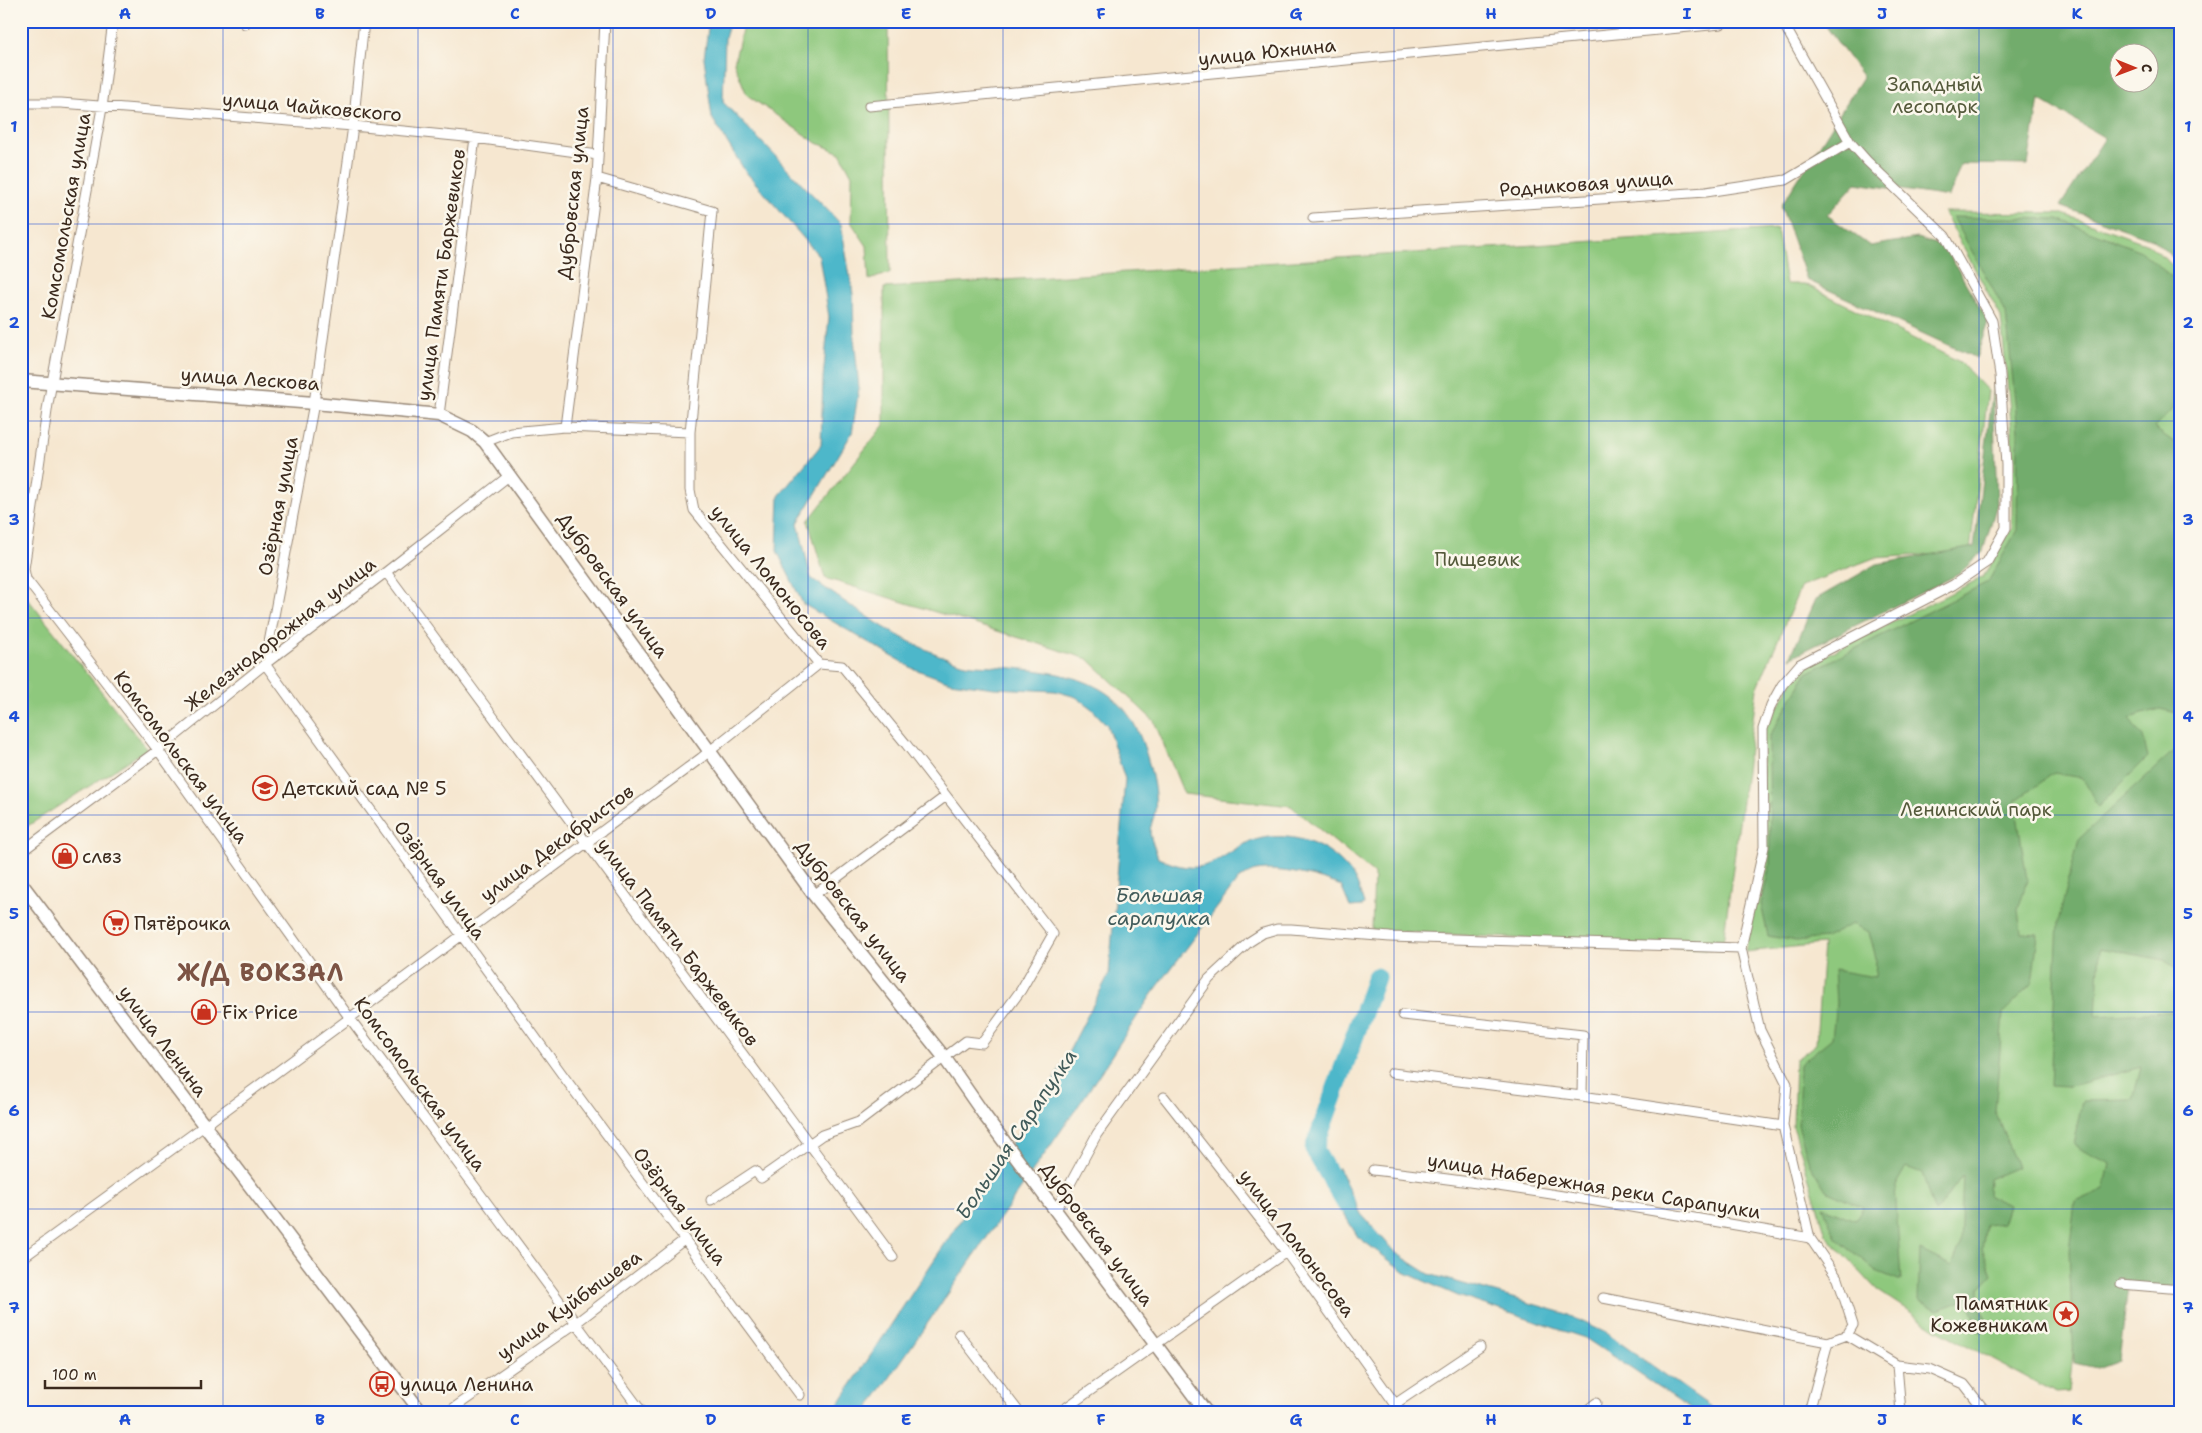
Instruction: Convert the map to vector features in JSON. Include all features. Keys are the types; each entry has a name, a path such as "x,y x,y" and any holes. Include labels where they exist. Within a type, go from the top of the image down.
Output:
{"street":[{"name":"Комсомольская улица","path":"113,21 102,108 52,383 24,569 26,579 158,750 349,1017 642,1412"},
{"name":"Озёрная улица","path":"364,21 353,126 314,403 265,664 460,935 684,1240 800,1394"},
{"name":"Дубровская улица","path":"565,427 596,178 605,21"},
{"name":"улица Юхнина","path":"869,106 1701,26 1721,24 1726,21"},
{"path":"1604,1298 1828,1342 1846,1335 1853,1325 1838,1279 1810,1238 1783,1126 1787,1084 1760,1030 1741,948 1764,847 1763,729 1771,705 1782,685 1800,664 1953,585 1986,562 2006,528 2006,465 2000,375 1992,321 1945,236 1867,161 1850,142 1782,21"},
{"name":"улица Чайковского","path":"21,103 61,103 102,108 353,126 475,138 598,155"},
{"name":"улица Памяти Баржевиков","path":"439,415 475,138"},
{"name":"Родниковая улица","path":"1313,218 1706,192 1786,180 1850,142"},
{"name":"улица Ломоносова","path":"596,178 712,211 690,432 690,490 694,510 819,664 842,666 1053,934 1021,990 982,1043 966,1040 944,1056"},
{"name":"улица Лескова","path":"21,381 314,403 439,415 472,431"},
{"path":"485,442 511,432 565,427 690,432"},
{"name":"Дубровская улица","path":"472,431 485,442 510,475 814,895 944,1056 985,1116 1206,1412"},
{"name":"Железнодорожная улица","path":"21,852 158,750 265,664 510,475"},
{"name":"улица Памяти Баржевиков","path":"386,572 585,844 893,1257"},
{"name":"улица Декабристов","path":"21,1258 204,1126 710,751 819,664"},
{"path":"814,895 946,796"},
{"name":"улица Ленина","path":"21,883 420,1412"},
{"path":"1056,1210 1097,1134 1195,997 1237,952 1263,933 1277,929 1291,929 1390,937 1741,948"},
{"path":"1403,1015 1583,1035 1582,1096"},
{"path":"711,1200 755,1171 761,1178 822,1135 859,1122 944,1056"},
{"path":"1392,1073 1582,1096 1783,1126"},
{"name":"улица Ломоносова","path":"1164,1097 1286,1252 1401,1412"},
{"name":"улица Набережная реки Сарапулки","path":"1373,1170 1438,1177 1602,1202 1810,1238"},
{"name":"улица Куйбышева","path":"448,1412 576,1323 684,1240"},
{"path":"1060,1412 1286,1252"},
{"path":"2122,1284 2181,1289"},
{"path":"958,1334 1019,1412"},
{"path":"1846,1335 1897,1364 1930,1369 1964,1384 1986,1412"},
{"path":"1809,1412 1828,1342"},
{"path":"1395,1404 1480,1347"},
{"path":"1897,1364 1901,1412"},
{"path":"1585,1412 1596,1403"}],"green space":[{"path":"744,21 888,21 890,273 869,280 867,246 851,222 852,175 840,153 815,142 747,95 734,63"},
{"name":"Западный лесопарк","path":"1822,21 2181,21 2181,265 2152,239 2060,206 2105,138 2039,99 2028,165 1961,164 1949,197 1856,183 1827,215 1870,246 1917,238 1945,247 1988,322 1976,358 1807,280 1781,206 1863,77"},
{"name":"Ленинский парк","path":"1944,212 2060,213 2148,244 2181,273 2181,1282 2081,1272 2069,1392 2056,1393 1936,1329 1877,1290 1826,1235 1793,1126 1795,1060 1816,1044 1823,944 1745,952 1764,863 1762,734 1800,668 1983,577 2012,528 2012,433 2001,317"},
{"name":"Ленинский парк","path":"1953,217 2058,219 2141,251 2181,285 2181,405 2176,406 2154,428 2181,447 2181,714 2160,709 2129,718 2143,737 2148,757 2098,807 2083,778 2054,773 2015,801 2027,880 2018,910 2021,933 2038,934 2032,984 2003,1013 1995,1111 2017,1167 1989,1179 1988,1196 2009,1205 2003,1223 1986,1225 1982,1248 1992,1274 1979,1288 1980,1308 1991,1328 1979,1331 1968,1299 1938,1310 1918,1300 1920,1250 1952,1266 1960,1245 1963,1175 1935,1213 1922,1173 1906,1167 1895,1186 1901,1281 1876,1271 1836,1238 1823,1207 1855,1220 1863,1207 1826,1190 1809,1163 1798,1125 1800,1064 1832,1038 1836,1003 1834,970 1875,977 1876,958 1869,932 1852,924 1825,938 1796,941 1768,936 1761,904 1770,865 1769,737 1807,673 1988,582 2017,530 2018,431 2006,313"},
{"name":"Пищевик","path":"1777,229 1786,284 1805,284 1960,362 1988,391 1970,552 1874,558 1801,586 1757,689 1722,950 1372,930 1374,874 1291,806 1184,794 1154,721 1088,659 825,578 808,521 884,425 884,288"},
{"path":"1993,386 1997,504 1983,551 1959,574 1790,658 1816,599 1877,564 1974,547"},
{"path":"24,594 147,749 23,829 21,827 21,596"},
{"path":"2181,744 2181,972 2164,960 2100,948 2096,1016 2180,1011 2181,1009 2181,1289 2128,1287 2119,1360 2097,1368 2074,1363 2069,1251 2075,1202 2104,1189 2110,1164 2073,1145 2082,1101 2133,1100 2141,1067 2068,1087 2050,1086 2058,922 2079,839"}],"water":[{"name":"Большая сарапулка","path":"709,21 730,21 725,38 723,102 841,224 853,294 854,337 859,388 852,433 798,523 811,578 900,637 939,655 967,664 1036,670 1057,674 1077,679 1096,687 1113,698 1128,714 1139,734 1148,761 1156,803 1150,833 1158,858 1180,866 1197,867 1215,862 1247,843 1262,838 1293,838 1307,841 1334,856 1346,867 1355,879 1364,904 1363,906 1350,907 1341,886 1322,879 1299,874 1265,870 1249,873 1238,880 1152,994 1085,1096 866,1412 833,1412 1055,1078 1109,974 1125,779 1107,725 1091,708 1076,697 1055,691 994,688 950,682 912,668 803,604 777,551 779,496 821,445 823,378 829,317 819,256 745,171 712,118 704,58"},
{"path":"1338,1167 1361,1214 1396,1253 1429,1274 1564,1313 1606,1333 1718,1412 1696,1412 1585,1338 1458,1296 1406,1273 1358,1237 1337,1203 1333,1180"}],"waterway":[{"name":"Большая Сарапулка","path":"1346,1204 1314,1149 1376,977"}],"place":[{"name":"Детский сад № 5","path":"265,788"},
{"name":"слвз","path":"65,856"},
{"name":"Пятёрочка","path":"116,923"},
{"name":"Fix Price","path":"204,1012"},
{"name":"Памятник Кожевникам","path":"2066,1314"},
{"name":"улица Ленина","path":"382,1384"}],"district":[{"name":"Ж/Д ВОКЗАЛ","path":"261,973"}]}
